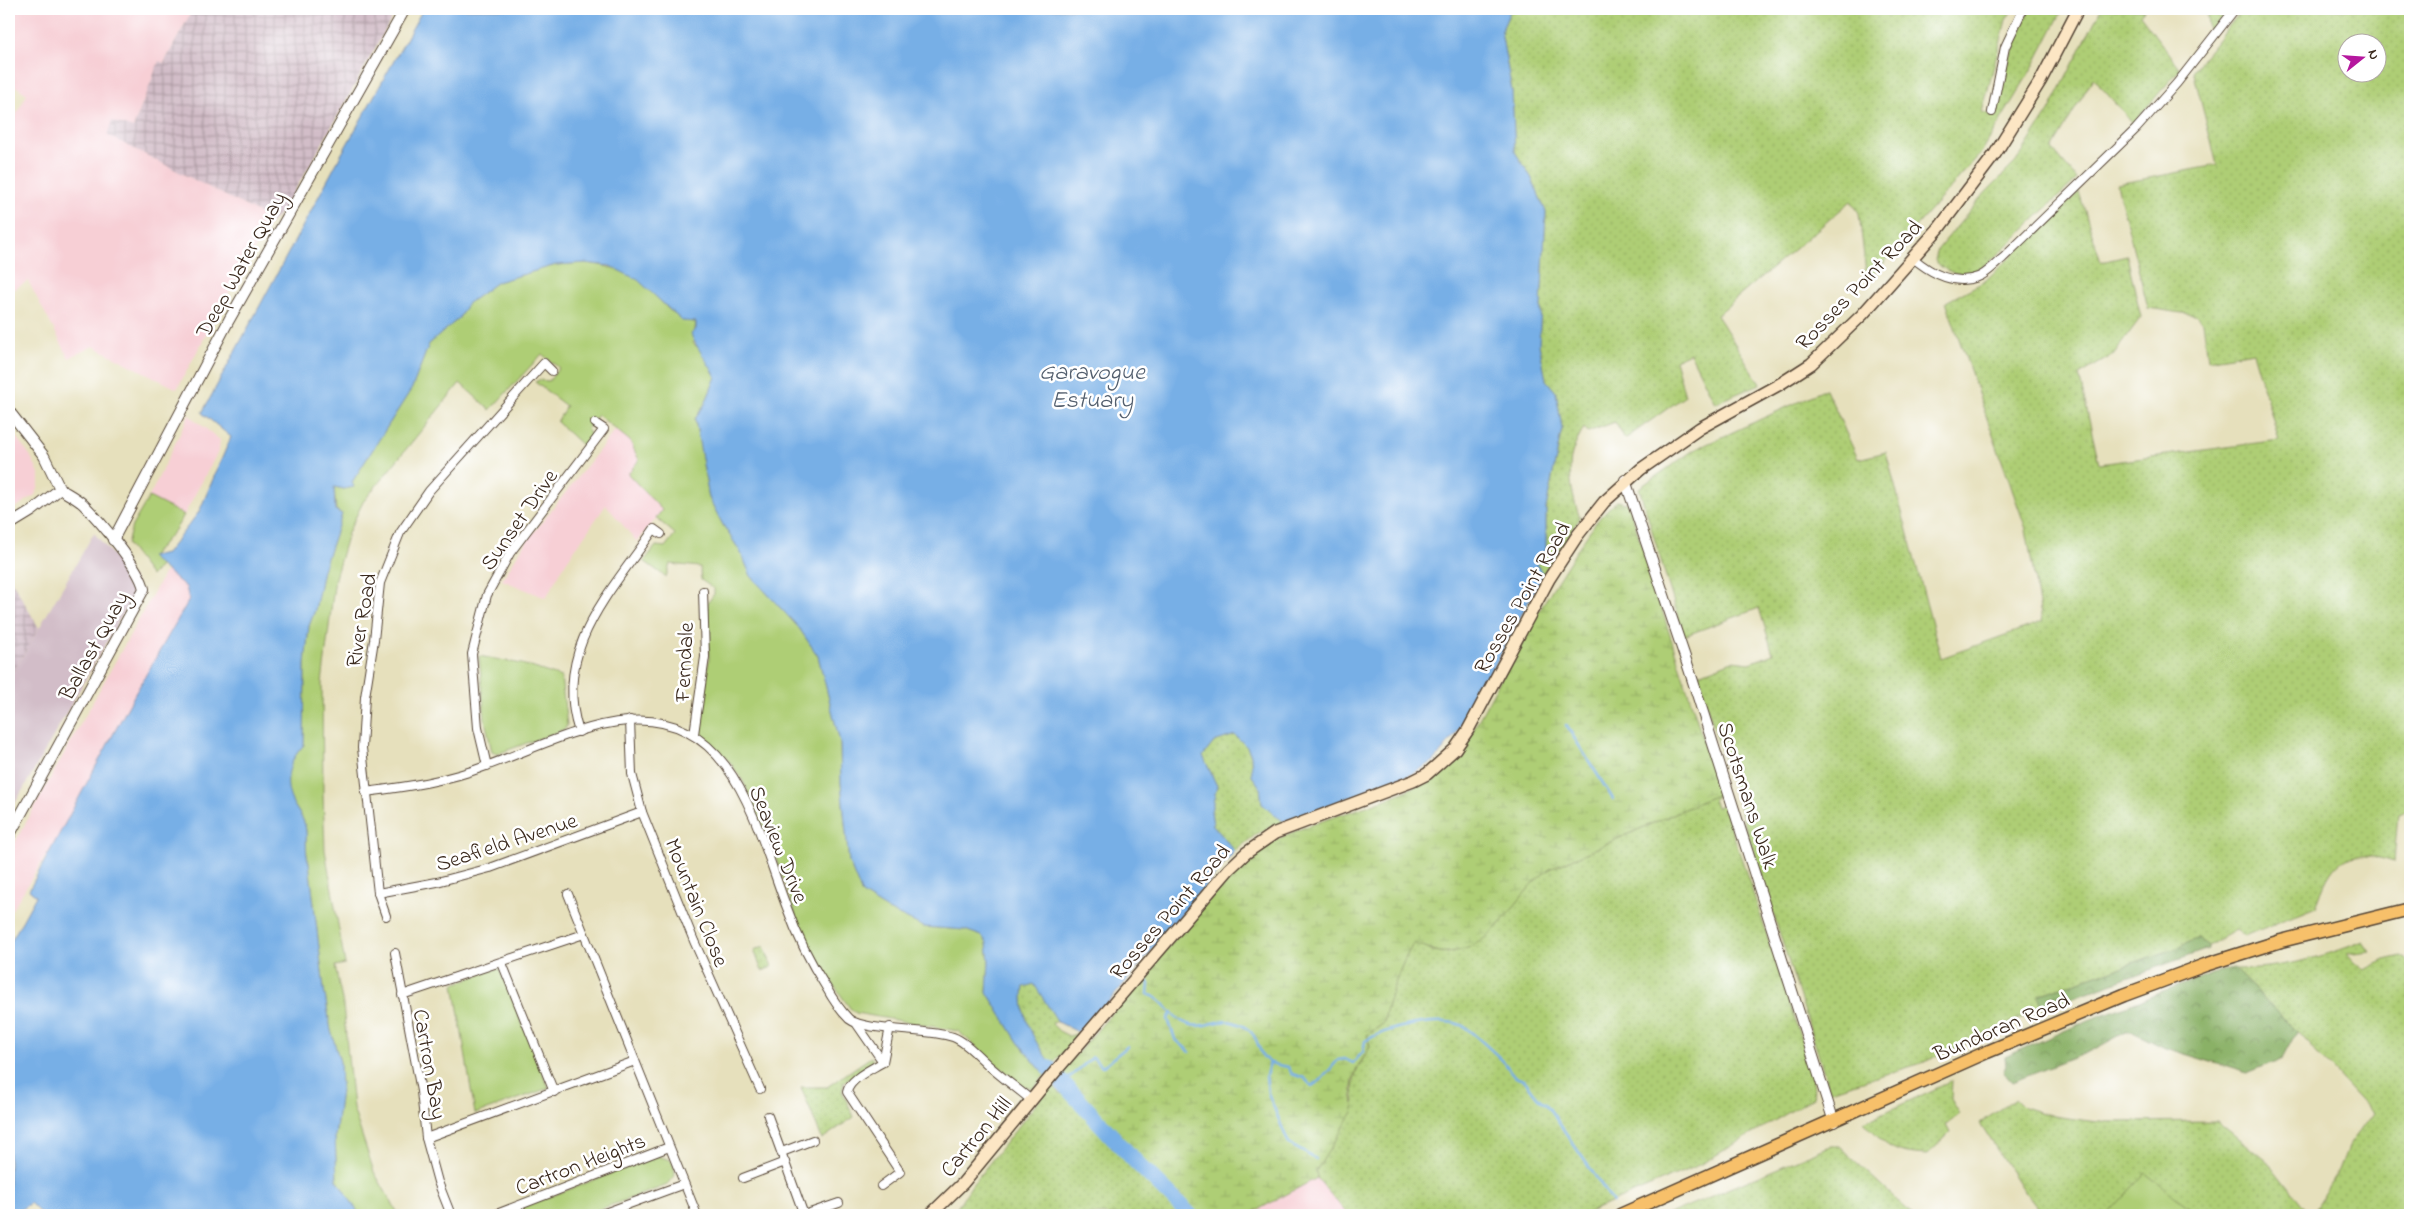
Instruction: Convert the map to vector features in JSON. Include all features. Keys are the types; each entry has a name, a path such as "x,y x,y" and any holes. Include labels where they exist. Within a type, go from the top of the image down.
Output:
{"highway":[{"name":"Bundoran Road","path":"1620,1215 1834,1122 1988,1052 2124,995 2205,965 2282,941 2410,909"}],"main road":[{"name":"Rosses Point Road","path":"1048,1080 1229,869 1246,853 1275,833 1413,781 1427,774 1443,762 1468,730 1550,579 1577,536 1604,502 1625,480 1700,428 1780,384 1811,364 1846,331 1913,258 1964,197 1995,154 2041,80 2078,9"},
{"name":"Cartron Hill","path":"930,1215 963,1183 1048,1080"}],"street":[{"name":"Deep Water Quay","path":"113,540 233,313 405,9"},
{"path":"1992,112 2005,47 2024,9"},
{"path":"1913,258 1938,276 1956,281 1979,277 2136,129 2236,9"},
{"name":"River Road","path":"386,916 378,893 365,792 362,748 365,697 380,583 400,533 429,491 544,364 552,371"},
{"path":"9,411 44,456 60,489 9,525"},
{"name":"Sunset Drive","path":"487,766 478,728 472,654 487,595 510,553 604,430 595,423"},
{"name":"Scotsmans Walk","path":"1625,480 1683,650 1834,1122"},
{"name":"Ballast Quay","path":"9,836 144,589 138,571 113,540 82,504 60,489"},
{"path":"579,732 572,712 572,671 587,628 622,573 654,529 661,534"},
{"name":"Ferndale","path":"694,734 706,657 703,591"},
{"name":"Seaview Drive","path":"365,792 420,785 487,766 579,732 630,720 672,724 694,734 732,773 744,794 760,832 787,908 808,956 833,998 850,1020 856,1023 883,1062"},
{"name":"Mountain Close","path":"630,720 632,774 642,812 694,941 760,1089"},
{"name":"Seafield Avenue","path":"378,893 437,882 490,868 642,812"},
{"path":"568,894 669,1148"},
{"name":"Cartron Bay","path":"402,995 584,934"},
{"name":"Cartron Bay","path":"395,953 421,1091 426,1138 438,1182 451,1215"},
{"path":"502,962 554,1092"},
{"path":"856,1023 933,1033 958,1039 1032,1100"},
{"path":"881,1186 900,1172 847,1092 848,1086 883,1062 890,1027"},
{"name":"Cartron Bay","path":"426,1138 635,1061"},
{"path":"768,1116 804,1215 839,1202"},
{"path":"782,1152 813,1140"},
{"name":"Cartron Heights","path":"494,1215 669,1148 697,1215"},
{"path":"743,1178 786,1162"},
{"path":"599,1215 611,1213 684,1184"}],"shaded area":[{"path":"9,9 193,9 164,63 159,62 133,128 107,134 261,214 266,218 269,225 223,303 177,389 93,346 69,358 28,281 9,292 9,128 27,94 15,86 11,78"},
{"path":"193,9 397,9 316,155 283,210 269,225 266,218 261,214 107,135 112,121 133,128 159,61 164,63"},
{"path":"189,415 220,440 219,450 184,515 149,497"},
{"path":"9,428 30,455 39,473 39,486 35,495 9,512"},
{"path":"616,429 630,441 639,460 628,474 663,510 637,542 606,505 566,562 546,598 502,580 523,546"},
{"path":"94,533 136,582 137,589 9,814 9,680"},
{"path":"166,570 186,587 190,600 136,692 55,842 9,914 9,853"},
{"path":"9,576 39,628 9,680"},
{"path":"1317,1178 1348,1215 1248,1215 1257,1211"}],"green space":[{"path":"1511,9 2013,9 2006,20 1982,112 1996,116 2006,67 2028,12 2032,9 2046,9 2061,13 2034,65 1981,153 1867,282 1859,213 1851,201 1717,315 1760,384 1715,403 1690,353 1675,360 1685,396 1625,439 1615,422 1588,432 1584,428 1572,453 1570,468 1573,494 1580,518 1543,574 1537,565 1546,549 1546,508 1562,428 1556,392 1546,380 1539,344 1546,212 1531,177 1515,152 1512,91 1501,32"},
{"path":"2101,9 2145,9 2140,15 2180,69 2133,123 2093,78 2052,149 2077,179 1988,263 1971,272 1959,273 1948,271 1935,260 1938,249 1986,192 2016,162 2049,111"},
{"path":"2206,9 2230,9 2209,32"},
{"path":"2243,9 2410,9 2410,810 2398,814 2394,862 2377,857 2351,857 2342,861 2334,868 2327,878 2316,907 2244,936 2236,930 2208,946 2198,938 2177,948 2039,995 2043,1008 1922,1063 1830,1091 1697,675 1732,661 1750,663 1773,654 1759,608 1684,636 1639,488 1694,450 1826,389 1858,459 1886,452 1941,658 2042,622 2026,529 1946,302 1985,281 2079,192 2101,262 2127,256 2141,317 2113,355 2079,375 2099,464 2279,440 2253,352 2208,360 2203,322 2195,315 2148,308 2117,184 2217,165 2193,70"},
{"path":"585,263 612,268 637,279 671,312 687,321 696,322 693,343 703,352 716,377 705,404 695,419 709,498 723,525 740,551 751,576 799,628 818,656 840,742 841,783 849,862 862,894 886,909 924,927 965,930 982,936 987,943 989,962 987,992 1018,1042 1045,1075 1034,1088 1022,1086 958,1031 856,1013 850,1008 820,966 799,924 773,850 743,781 729,761 703,735 700,728 709,658 707,604 714,594 714,589 701,580 700,567 670,564 666,577 644,561 656,546 665,547 675,534 656,518 662,510 628,474 639,460 630,441 598,415 587,429 592,437 583,446 557,422 566,406 535,382 539,380 549,381 559,368 542,354 490,410 460,383 363,502 348,533 335,578 322,683 325,850 345,964 335,966 343,1005 353,1108 374,1172 399,1215 360,1215 337,1180 335,1137 341,1090 340,1062 331,1031 324,989 305,825 290,798 287,787 289,768 295,756 304,745 305,663 309,626 315,610 323,570 342,514 336,510 334,487 344,489 353,487 352,482 412,388 429,344 459,318 467,304 497,282 556,265"},
{"path":"149,497 184,515 175,530 151,557 161,565 151,576 127,544 132,526"},
{"path":"1617,501 1626,503 1630,509 1720,793 1550,869 1537,879 1493,931 1466,949 1444,952 1413,944 1395,983 1384,1023 1367,1035 1370,1047 1358,1066 1352,1082 1353,1112 1316,1171 1317,1178 1248,1215 1195,1215 1133,1158 1089,1102 1083,1099 1059,1075 1226,880 1246,861 1284,836 1385,799 1423,782 1440,771 1464,747 1528,630 1570,561 1597,521"},
{"path":"479,656 522,664 561,677 567,725 565,729 497,754 492,752 485,720"},
{"path":"1235,735 1247,747 1251,755 1252,776 1260,787 1262,804 1284,822 1258,833 1235,851 1213,825 1211,811 1217,786 1203,756 1214,742"},
{"path":"1720,793 1713,799 1716,807 1723,805 1760,913 1811,1069 1814,1089 1813,1098 1701,1164 1582,1215 1348,1215 1317,1178 1316,1171 1355,1102 1354,1079 1370,1047 1367,1035 1384,1023 1395,983 1413,944 1420,944 1433,951 1449,953 1495,929 1537,878 1550,869"},
{"path":"2198,938 2208,946 2208,949 2043,1008 2038,995 2177,948"},
{"path":"2363,941 2370,951 2347,954 2365,970 2385,960 2402,956 2410,964 2410,1215 2311,1215 2339,1170 2348,1147 2373,1113 2297,1031 2234,969 2283,965 2332,953"},
{"path":"764,946 772,967 762,971 754,950"},
{"path":"499,968 549,1088 475,1114 454,984"},
{"path":"2234,969 2297,1031 2282,1059 2247,1073 2165,1048 2133,1032 2126,1032 2091,1051 2012,1082 2003,1072 2006,1066 2005,1057 2089,1020 2216,972"},
{"path":"1034,983 1055,1014 1057,1020 1052,1024 1059,1031 1069,1036 1080,1033 1052,1065 1039,1048 1026,1018 1023,997 1024,987"},
{"path":"871,1057 873,1060 871,1064 844,1082 842,1091 854,1117 822,1139 801,1087 827,1087"},
{"path":"1952,1081 1951,1099 1960,1114 1946,1125 1950,1133 1927,1155 1906,1153 1891,1148 1864,1122"},
{"path":"1052,1084 1060,1093 1069,1096 1112,1148 1124,1157 1183,1215 948,1215 957,1208 972,1185"},
{"path":"2016,1099 2024,1107 2053,1116 2098,1122 2217,1121 2272,1166 2305,1208 2297,1215 2043,1215 2021,1187 1980,1123"},
{"path":"1830,1146 1839,1146 1913,1215 1667,1215"},
{"path":"657,1156 671,1160 674,1167 675,1176 665,1186 583,1215 502,1215"},
{"path":"2145,1173 2199,1215 2107,1215"}],"water":[{"name":"Garavogue Estuary","path":"423,9 1511,9 1501,32 1512,91 1515,152 1531,177 1546,212 1539,344 1546,380 1556,392 1562,428 1546,508 1546,549 1537,565 1543,574 1481,692 1458,731 1434,761 1408,776 1284,822 1262,804 1260,787 1252,776 1251,755 1247,747 1235,735 1214,742 1203,756 1217,786 1211,811 1213,825 1235,851 1107,1004 1080,1033 1058,1022 1034,984 1024,987 1023,997 1026,1018 1034,1038 1052,1065 1045,1075 1018,1042 987,992 989,962 987,943 982,936 965,930 924,927 886,909 862,894 849,862 841,783 840,742 818,656 799,628 751,576 740,551 723,525 709,498 695,419 705,404 716,377 691,334 696,329 696,322 682,321 638,280 610,266 585,263 556,265 497,282 467,304 459,318 429,344 412,388 352,482 354,487 344,489 334,487 335,510 342,514 323,570 315,610 309,626 305,663 304,745 294,758 288,774 288,789 290,797 305,825 324,989 331,1031 340,1062 341,1090 335,1137 337,1180 360,1215 42,1215 30,1203 13,1215 9,1215 9,945 36,896 29,890 136,692 189,600 186,587 150,557 166,554 199,512 231,437 202,413 341,155"}],"waterway":[{"path":"1566,725 1613,799"},
{"path":"1144,975 1149,984 1148,994 1159,1000 1177,1018 1195,1026 1227,1021 1243,1026 1253,1035 1265,1059 1271,1063 1288,1067 1292,1074 1304,1078 1312,1086 1321,1080 1338,1060 1345,1059 1353,1063 1363,1052 1365,1041 1374,1036 1398,1028 1426,1023 1439,1022 1461,1025 1501,1059 1514,1076 1524,1080 1537,1097 1546,1104 1613,1202"},
{"path":"1172,1012 1168,1019 1175,1039 1190,1052"},
{"path":"1061,1080 1071,1076 1093,1057 1102,1067 1128,1046"},
{"path":"1270,1063 1266,1075 1268,1093 1289,1144 1316,1159"},
{"path":"1049,1068 1135,1161 1190,1215"}]}
